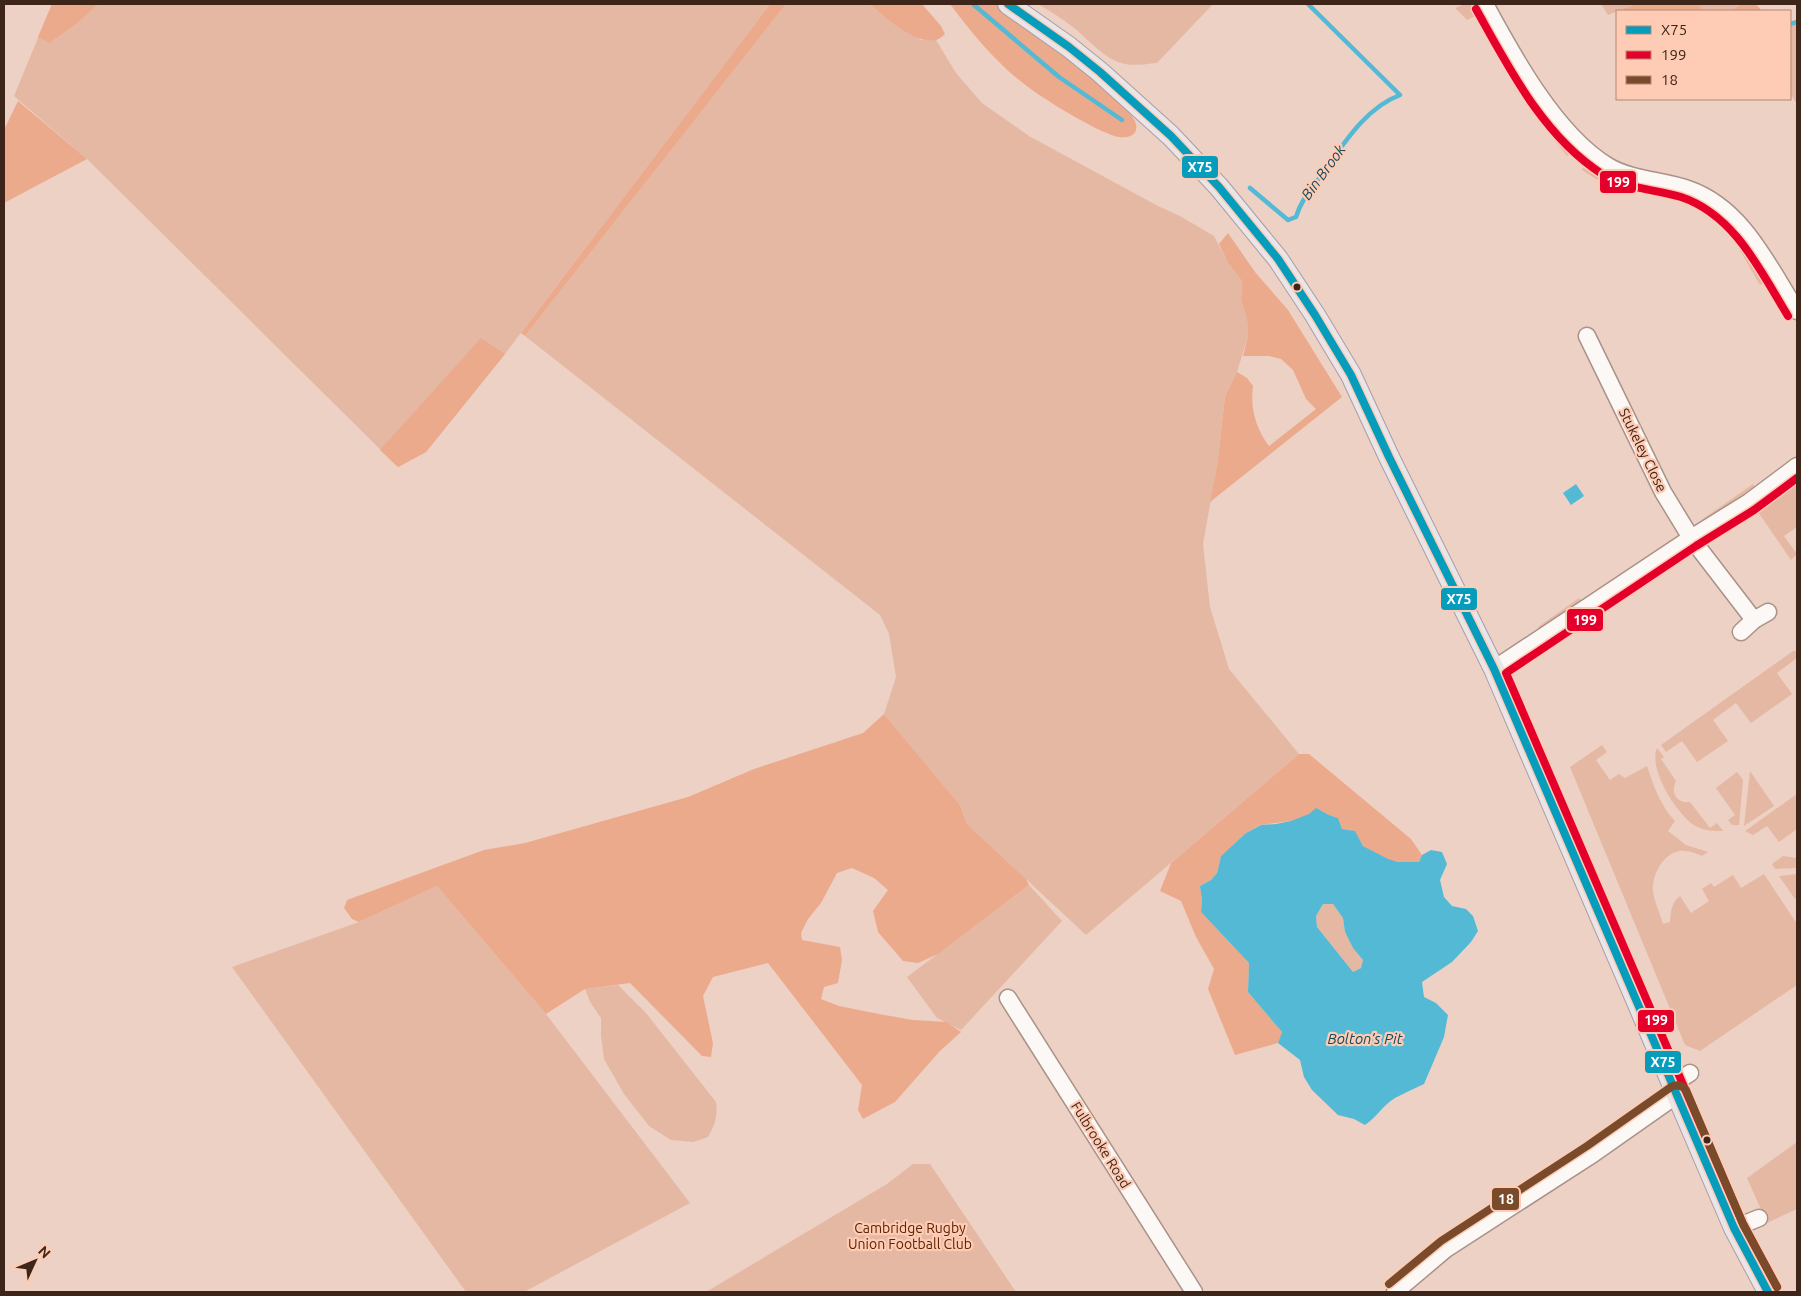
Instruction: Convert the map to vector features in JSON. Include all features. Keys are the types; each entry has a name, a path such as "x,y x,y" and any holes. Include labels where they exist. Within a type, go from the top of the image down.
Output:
{"main road":[{"path":"1008,4 1070,47 1171,136 1239,210 1278,259 1351,375 1494,669 1734,1228 1768,1292"}],"street":[{"path":"1485,4 1509,48 1554,117 1590,153 1609,167 1691,190 1728,211 1744,227 1797,311"},
{"name":"Stukeley Close","path":"1587,336 1593,361 1663,492 1691,538 1761,616 1741,632"},
{"path":"1494,669 1748,502 1797,466"},
{"name":"Fulbrooke Road","path":"1008,998 1194,1292"},
{"path":"1395,1292 1446,1249 1594,1154 1675,1089 1690,1073"},
{"path":"1734,1228 1758,1218"}],"green space":[{"path":"52,4 770,4 505,354 426,452 398,467 87,159 14,96"},
{"path":"786,4 869,4 882,15 921,40 936,40 956,73 982,103 1029,136 1214,236 1228,263 1242,281 1241,300 1247,319 1248,336 1237,372 1225,397 1217,466 1203,544 1210,607 1229,669 1299,754 1086,935 967,824 960,805 884,714 896,677 889,634 880,615 525,336"},
{"path":"1038,4 1213,4 1157,63 1133,65 1118,62 1111,58 1070,25"},
{"path":"1470,4 1477,15 1467,20 1455,8"},
{"path":"1601,4 1636,4 1616,10 1616,12 1608,15"},
{"path":"1694,4 1741,4 1732,10 1697,10"},
{"path":"1797,24 1797,104 1791,95 1791,26"},
{"path":"1544,118 1572,152 1567,156 1540,122"},
{"path":"1585,165 1616,181 1615,186 1601,182 1582,170"},
{"path":"1686,195 1713,209 1708,216 1697,207 1683,202"},
{"path":"1728,223 1737,233 1767,281 1760,285 1725,227"},
{"path":"1797,480 1797,527 1784,536 1797,554 1791,560 1756,509"},
{"path":"1753,484 1755,488 1710,519 1700,521"},
{"path":"1579,598 1581,601 1540,629 1538,627"},
{"path":"1793,651 1797,651 1797,658 1777,673 1792,694 1751,723 1736,703 1713,720 1728,741 1697,762 1682,741 1666,752 1661,745"},
{"path":"1602,745 1607,752 1596,760 1610,780 1619,774 1625,778 1647,766 1661,802 1675,821 1668,831 1686,845 1708,852 1702,856 1688,851 1679,851 1673,853 1659,866 1654,879 1653,891 1663,924 1670,922 1673,904 1680,896 1691,913 1709,901 1702,889 1711,883 1714,887 1733,875 1741,888 1764,874 1797,924 1797,985 1700,1051 1685,1045 1570,767"},
{"path":"1657,748 1664,757 1661,759 1676,781 1674,793 1676,797 1681,801 1690,802 1710,828 1717,823 1723,831 1697,827 1679,811 1665,790 1656,767 1655,757"},
{"path":"1750,771 1774,806 1744,826"},
{"path":"1737,772 1743,780 1739,825 1732,825 1728,820 1735,815 1716,788"},
{"path":"1797,794 1797,829 1779,842 1767,826 1753,835 1745,831"},
{"path":"1783,856 1797,858 1797,868 1775,869 1772,864"},
{"path":"1797,874 1797,898 1795,899 1779,876"},
{"path":"1029,885 1062,921 961,1030 937,1018 907,977"},
{"path":"437,886 546,1014 690,1203 524,1292 466,1292 232,967 359,922"},
{"path":"1323,904 1333,904 1343,918 1345,932 1353,948 1363,960 1361,968 1353,972 1317,927 1316,916"},
{"path":"618,985 646,1013 716,1102 715,1120 708,1137 693,1142 671,1140 649,1126 624,1094 604,1059 601,1018 590,1002 585,989"},
{"path":"1797,1142 1797,1209 1767,1223 1747,1178"},
{"name":"Cambridge Rugby Union Football Club","path":"913,1164 930,1164 1016,1292 706,1292 887,1184"}],"shaded area":[{"path":"52,4 98,4 76,24 49,43 38,37"},
{"path":"770,4 786,4 525,336 521,333"},
{"path":"869,4 922,4 941,26 945,34 936,40 919,38 891,22"},
{"path":"950,4 997,4 1042,36 1119,101 1134,118 1135,132 1131,136 1126,137 1111,135 1077,118 1035,92 999,62"},
{"path":"1636,4 1699,4 1701,9 1704,10 1621,10"},
{"path":"1741,4 1756,4 1761,10 1732,10"},
{"path":"18,101 87,159 4,203 4,130"},
{"path":"1228,233 1255,272 1288,310 1342,397 1210,502 1217,466 1225,397 1237,372 1247,378 1253,386 1252,403 1255,418 1269,446 1316,409 1306,399 1293,370 1281,359 1269,356 1243,356 1248,336 1247,319 1241,300 1242,281 1228,263 1219,244"},
{"path":"481,338 505,354 426,452 398,467 380,450"},
{"path":"884,714 960,805 967,824 1026,879 1029,885 938,954 918,963 903,961 878,932 873,911 888,890 874,878 852,868 837,873 821,903 808,919 801,933 802,940 840,947 842,960 838,983 824,987 821,999 839,1006 879,1014 913,1020 947,1022 961,1032 940,1051 895,1102 863,1119 858,1110 862,1085 768,963 713,977 703,996 713,1043 711,1057 702,1056 630,983 585,989 546,1014 437,886 359,922 352,919 344,908 347,900 484,850 525,843 688,797 754,769 863,733"},
{"path":"1299,754 1309,754 1411,839 1422,855 1419,862 1389,860 1363,846 1354,831 1342,829 1338,818 1322,811 1291,821 1260,825 1246,833 1221,856 1217,873 1211,880 1200,886 1201,912 1249,963 1248,992 1282,1032 1278,1043 1235,1055 1208,989 1214,969 1196,937 1181,901 1160,891 1171,863"}],"water":[{"path":"1576,484 1584,496 1571,505 1563,493"},
{"name":"Bolton’s Pit","path":"1316,808 1338,818 1342,829 1355,831 1363,846 1398,862 1419,862 1422,855 1431,850 1442,852 1447,864 1440,880 1444,897 1452,906 1466,909 1473,916 1478,931 1471,942 1452,962 1422,982 1424,997 1436,1003 1448,1015 1444,1037 1424,1084 1398,1096 1365,1125 1354,1119 1338,1115 1312,1090 1304,1077 1300,1060 1278,1043 1282,1032 1248,992 1249,963 1201,912 1200,886 1211,880 1217,873 1221,856 1246,833 1261,825 1291,821 1309,814","holes":["1323,904 1333,904 1343,918 1345,932 1353,948 1363,960 1361,968 1353,972 1317,927 1316,916"]}],"waterway":[{"name":"Bin Brook","path":"1250,188 1288,220 1296,217 1307,194 1356,128 1376,109 1400,95 1308,4"},
{"name":"Bin Brook","path":"974,5 1059,77 1122,120"},
{"name":"Bin Brook","path":"1791,24 1797,22"}],"transit line":[{"name":"X75","path":"1008,4 1069,47 1100,72 1171,136 1219,187 1278,259 1351,375 1389,457 1494,669 1734,1228 1768,1292"},
{"name":"199","path":"1476,9 1529,99 1562,140 1581,158 1611,179 1630,186 1681,197 1700,205 1717,217 1745,247 1788,316"},
{"name":"199","path":"1777,1287 1743,1224 1506,673 1696,546 1754,510 1797,478"},
{"name":"18","path":"1389,1284 1441,1241 1587,1146 1671,1087 1677,1085 1686,1090 1743,1224 1777,1287"}]}
